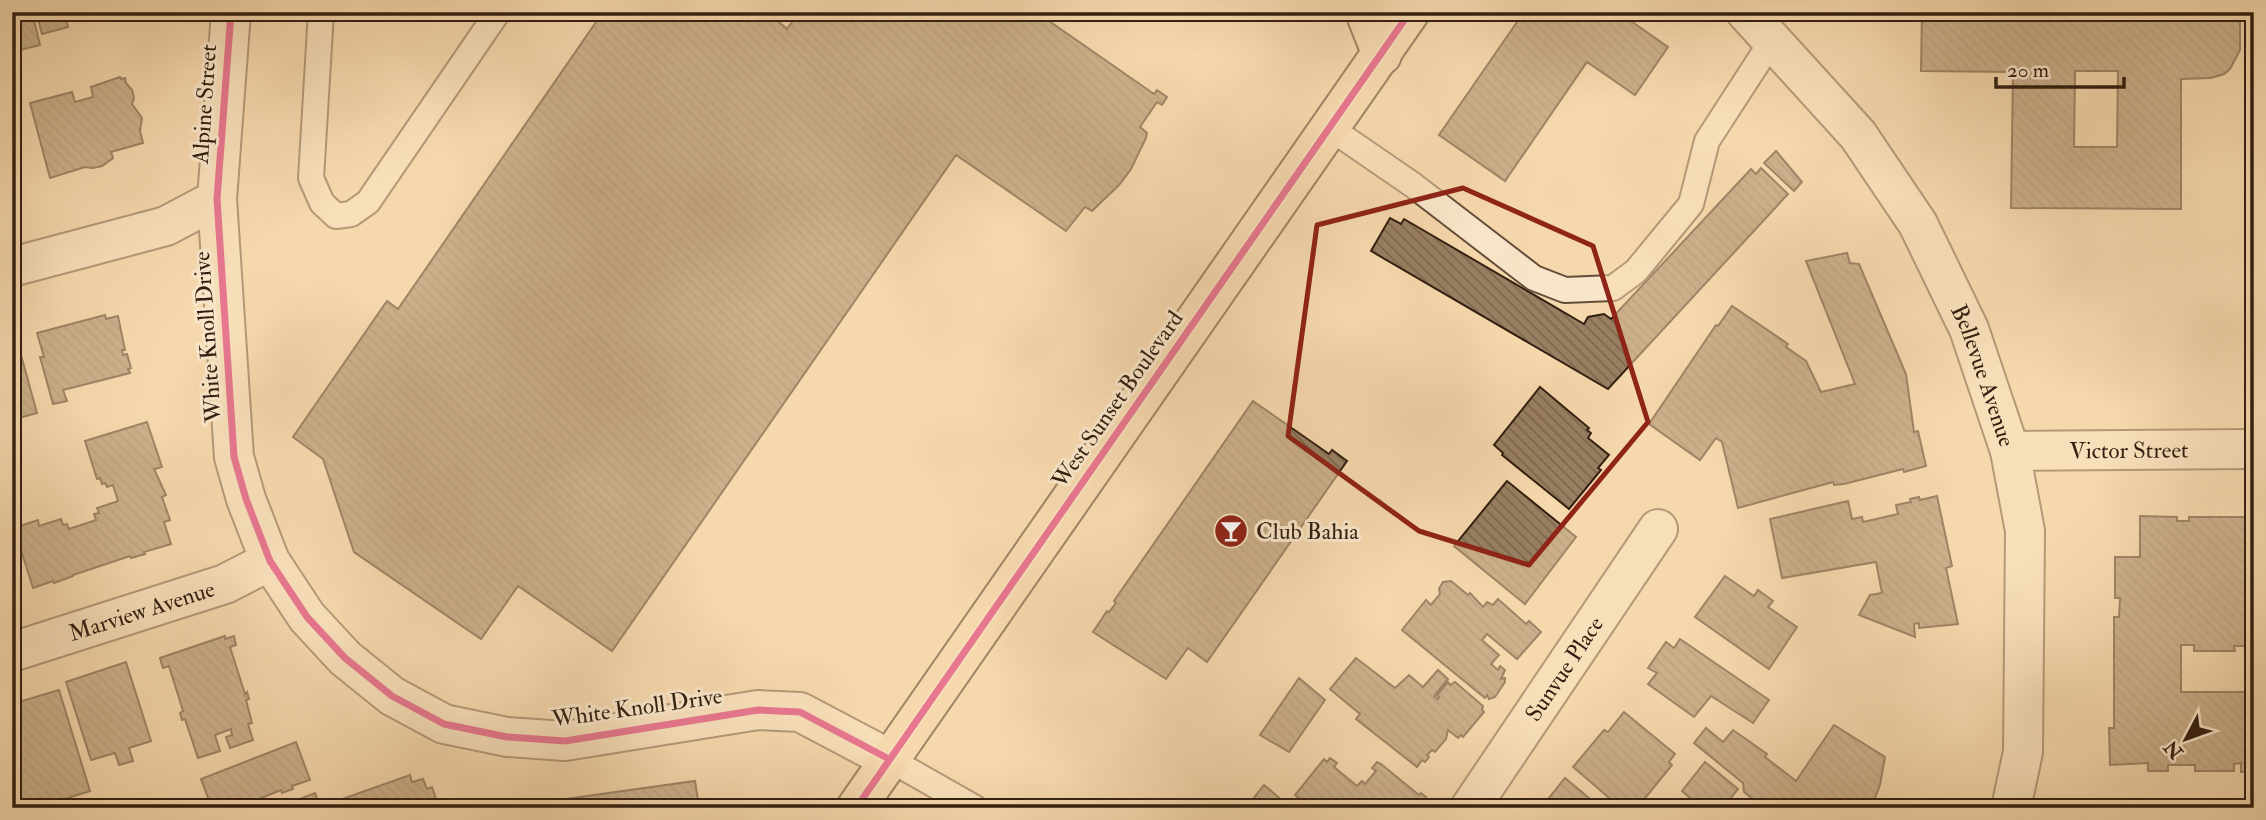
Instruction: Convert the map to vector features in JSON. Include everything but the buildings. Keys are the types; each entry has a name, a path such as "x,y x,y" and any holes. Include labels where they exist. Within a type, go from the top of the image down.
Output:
{"main road":[{"path":"1366,12 1382,55"},
{"name":"West Sunset Boulevard","path":"856,808 1410,12"}],"street":[{"name":"Alpine Street","path":"217,199 231,12"},
{"name":"Bellevue Avenue","path":"1746,12 1858,135 1918,224 1969,329 2010,451 2025,531 2023,752 2011,808"},
{"name":"White Knoll Drive","path":"12,267 166,226 217,199 234,457 246,499 270,561 307,617 345,658 392,696 444,724 507,737 565,741 758,710 800,712 890,759"},
{"name":"Victor Street","path":"2010,451 2248,449"},
{"name":"Sunvue Place","path":"1470,808 1658,529"},
{"name":"Marview Avenue","path":"12,652 225,584 270,561"}],"lane":[{"path":"321,12 311,178 321,203 336,216 351,214 368,202 498,12"},
{"path":"1330,128 1413,186 1534,278 1565,290 1613,288 1636,271 1691,204 1707,141 1773,39"},
{"path":"890,759 975,808"}],"highlighted area":[{"path":"1463,188 1593,246 1648,422 1529,565 1419,531 1288,436 1317,225"}],"cycle path":[{"path":"231,12 217,199 234,457 246,499 270,561 307,617 345,658 392,696 444,724 507,737 565,741 758,710 800,712 889,759"},
{"path":"856,808 1410,12"}],"place":[{"name":"Club Bahia","path":"1231,531"}]}
